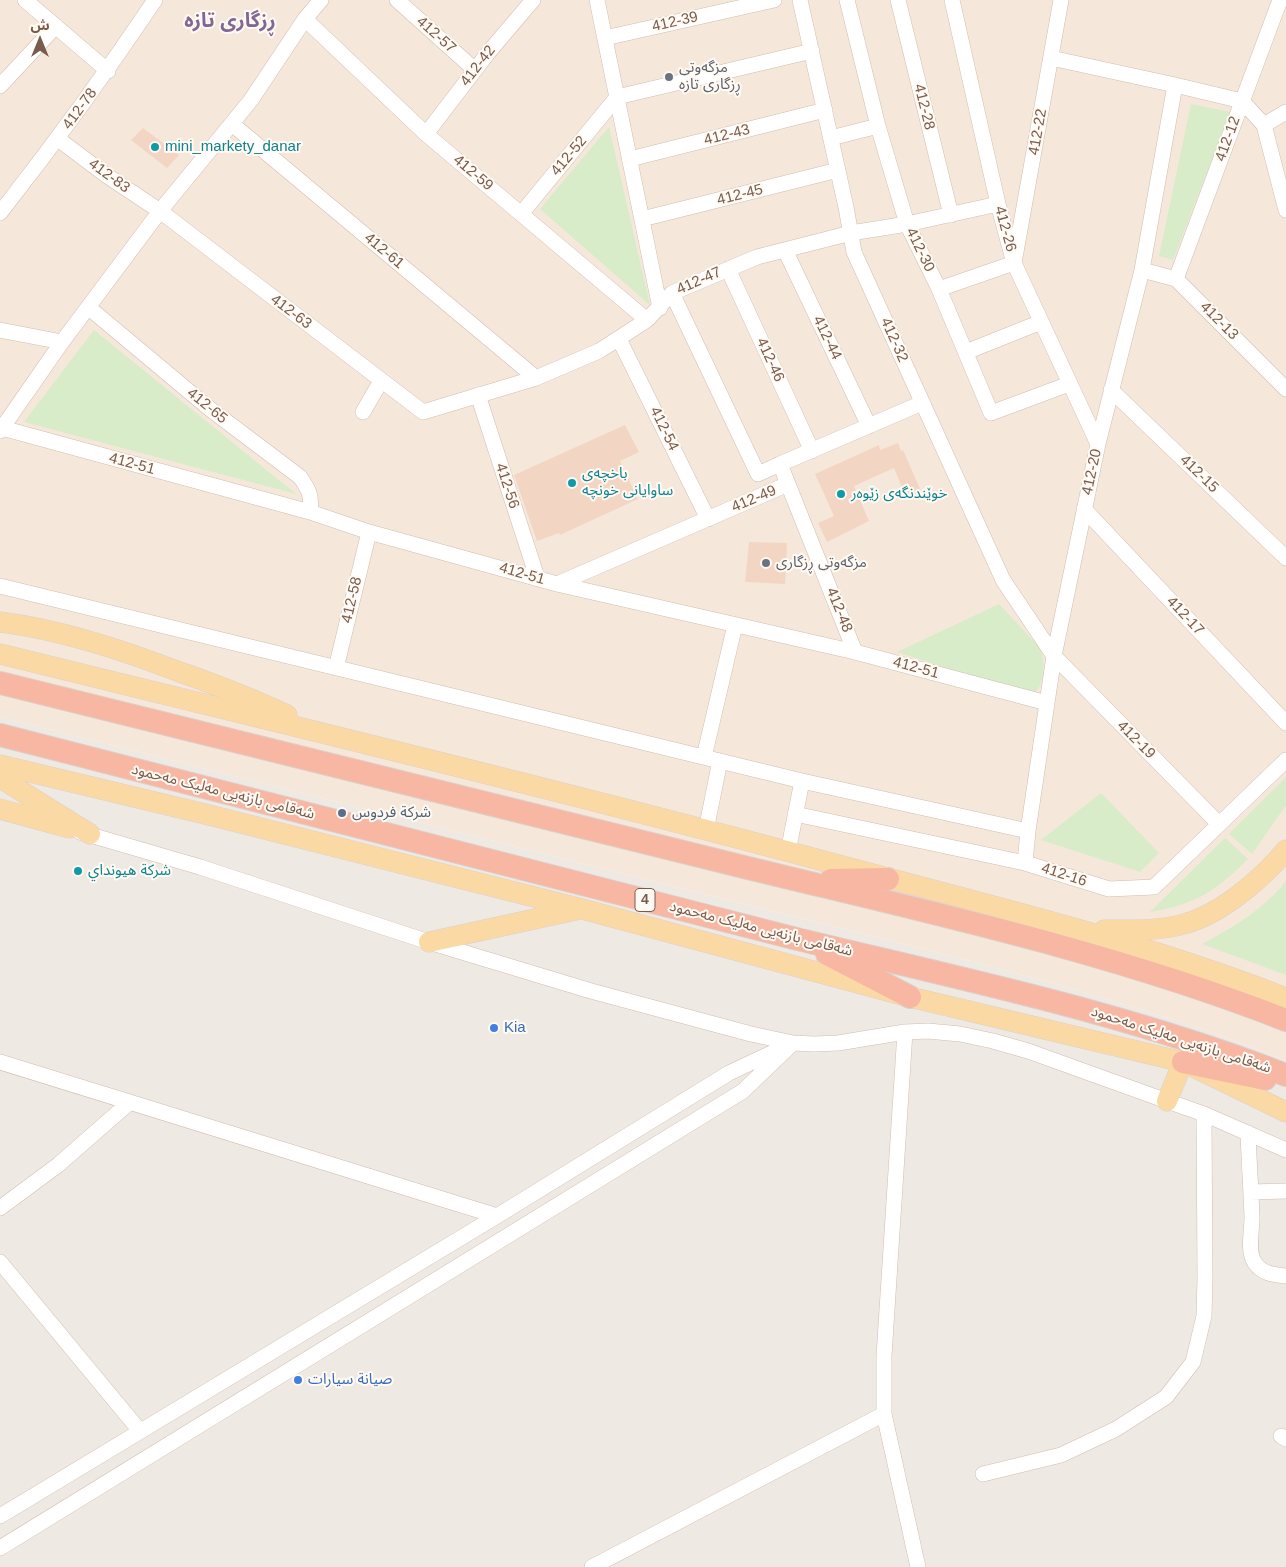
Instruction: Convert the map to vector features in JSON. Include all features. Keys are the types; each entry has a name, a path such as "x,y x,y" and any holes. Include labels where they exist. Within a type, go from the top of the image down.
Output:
{"highway":[{"path":"0,683 928,911 1104,959 1228,998 1286,1020"},
{"name":"شەقامی بازنەیی مەلیک مەحمود","path":"0,735 797,939 954,976 1141,1024 1197,1042 1286,1075"},
{"path":"799,880 888,879"},
{"path":"797,939 910,997"},
{"path":"1183,1062 1286,1083"}],"main road":[{"path":"0,622 64,634 131,654 237,693 332,735"},
{"path":"0,654 332,735 706,830 1079,930 1196,965 1286,998"},
{"path":"0,766 215,816 582,908 910,997 1183,1062 1286,1112"},
{"path":"0,778 90,834"},
{"path":"0,809 90,834"},
{"path":"1079,930 1158,928 1185,924 1208,914 1256,882 1286,850"},
{"path":"429,942 582,908"},
{"path":"1168,1100 1183,1062"}],"street":[{"path":"25,0 108,71"},
{"name":"412-78","path":"0,213 108,71 155,0"},
{"path":"1,429 62,342 160,211 251,100 305,19 321,0"},
{"name":"412-57","path":"397,0 475,70"},
{"path":"597,0 660,308"},
{"name":"412-39","path":"605,38 774,0"},
{"name":"412-32","path":"800,0 838,170 854,252 1003,580 1054,656"},
{"name":"412-30","path":"847,0 878,126 907,224 939,289 991,413 1068,384"},
{"name":"412-28","path":"898,0 951,215"},
{"name":"412-26","path":"952,0 998,204 1014,263 1068,384 1098,444"},
{"name":"412-22","path":"1014,263 1062,0"},
{"name":"412-12","path":"1176,279 1280,0"},
{"name":"412-42","path":"426,134 524,3"},
{"name":"412-59","path":"305,19 426,134 647,320"},
{"path":"0,86 56,26"},
{"path":"617,97 812,51"},
{"path":"1051,58 1175,84 1242,101 1264,125 1286,210"},
{"name":"412-20","path":"1025,863 1028,830 1054,656 1098,444 1142,270 1175,84"},
{"name":"412-52","path":"521,214 617,97"},
{"name":"412-43","path":"630,159 825,110"},
{"path":"1264,125 1286,112"},
{"name":"412-61","path":"232,124 536,378"},
{"path":"831,138 878,126"},
{"name":"412-83","path":"58,139 106,175 160,211"},
{"name":"412-45","path":"642,219 838,170"},
{"name":"412-47","path":"423,412 536,378 599,351 647,320 672,293 757,257 851,233 907,224 998,204"},
{"name":"412-63","path":"160,211 423,412"},
{"name":"412-44","path":"785,250 869,426"},
{"path":"939,289 1014,263"},
{"name":"412-46","path":"728,269 812,451"},
{"name":"412-13","path":"1142,270 1176,279 1285,382"},
{"path":"672,293 766,494"},
{"name":"412-65","path":"88,307 210,409 300,477 309,491 312,501 310,512"},
{"path":"966,352 1041,322"},
{"path":"0,330 62,342"},
{"name":"412-54","path":"619,338 708,519"},
{"path":"363,412 381,381"},
{"name":"412-15","path":"1111,390 1286,558"},
{"name":"412-56","path":"478,395 537,577"},
{"name":"412-49","path":"557,584 788,484 780,464 922,403"},
{"name":"412-51","path":"1,429 310,512 369,532 557,584 855,652 1047,703"},
{"path":"758,474 780,464"},
{"name":"412-48","path":"788,484 855,652"},
{"name":"412-17","path":"1084,509 1286,723"},
{"name":"412-58","path":"336,668 369,532"},
{"path":"0,586 720,762 1028,830"},
{"path":"704,757 734,625"},
{"name":"412-19","path":"1054,656 1219,824"},
{"name":"412-16","path":"795,814 1025,863 1109,889 1154,887 1286,760"},
{"path":"706,830 720,762"},
{"path":"788,852 802,781"},
{"path":"0,816 90,834 200,867 429,942 591,991 751,1034 793,1043 838,1043 905,1032 960,1034 992,1041 1044,1056 1168,1100 1286,1150"},
{"path":"905,1032 884,1356 884,1414 918,1567"},
{"path":"0,1516 497,1216 729,1073 793,1043"},
{"path":"0,1548 743,1091 793,1043"},
{"path":"0,1062 497,1216"},
{"path":"729,1073 743,1091"},
{"path":"0,1208 58,1165 130,1102"},
{"path":"983,1474 1061,1455 1116,1429 1166,1397 1193,1362 1204,1316 1206,1278 1204,1114"},
{"path":"1248,1133 1252,1253 1254,1262 1261,1269 1271,1274 1286,1276"},
{"path":"1251,1192 1286,1191"},
{"path":"0,1262 140,1431"},
{"path":"592,1567 884,1414"}],"shaded area":[{"path":"0,0 1286,0 1286,1061 1223,1036 1178,1021 1077,990 971,961 0,717"},
{"path":"0,717 971,961 1077,990 1178,1021 1223,1036 1286,1061 1286,1567 0,1567"}],"green space":[{"path":"1191,104 1230,112 1173,260 1159,256"},
{"path":"609,127 650,305 540,209"},
{"path":"94,330 296,494 24,422"},
{"path":"999,604 1041,649 1044,667 1042,680 1037,691 1032,694 897,652"},
{"path":"1286,777 1286,805 1252,854 1229,834"},
{"path":"1101,793 1159,853 1140,872 1041,840"},
{"path":"1225,838 1248,859 1226,880 1204,895 1180,905 1150,912"},
{"path":"1286,881 1286,975 1202,944 1248,917"}],"building":[{"name":"mini_markety_danar","path":"143,128 179,155 167,168 131,140"},
{"name":"باخچەی ساوایانی خونچە","path":"625,425 639,452 620,461 638,499 560,535 559,533 537,541 514,475"},
{"name":"خوێندنگەی زێوەر","path":"898,443 921,491 906,497 894,468 854,486 869,521 827,542 818,523 834,516 815,474 879,445 880,450"},
{"name":"مزگەوتی ڕزگاری","path":"749,542 787,543 785,584 745,582"}],"place":[{"name":"مزگەوتی ڕزگاری تازە","path":"669,77"},
{"name":"mini_markety_danar","path":"155,147"},
{"name":"باخچەی ساوایانی خونچە","path":"572,483"},
{"name":"خوێندنگەی زێوەر","path":"841,494"},
{"name":"مزگەوتی ڕزگاری","path":"766,563"},
{"name":"شركة فردوس","path":"342,813"},
{"name":"شركة هيونداي","path":"78,871"},
{"name":"Kia","path":"494,1028"},
{"name":"صيانة سيارات","path":"298,1380"}],"district":[{"name":"ڕزگاری تازە","path":"230,21"}]}
